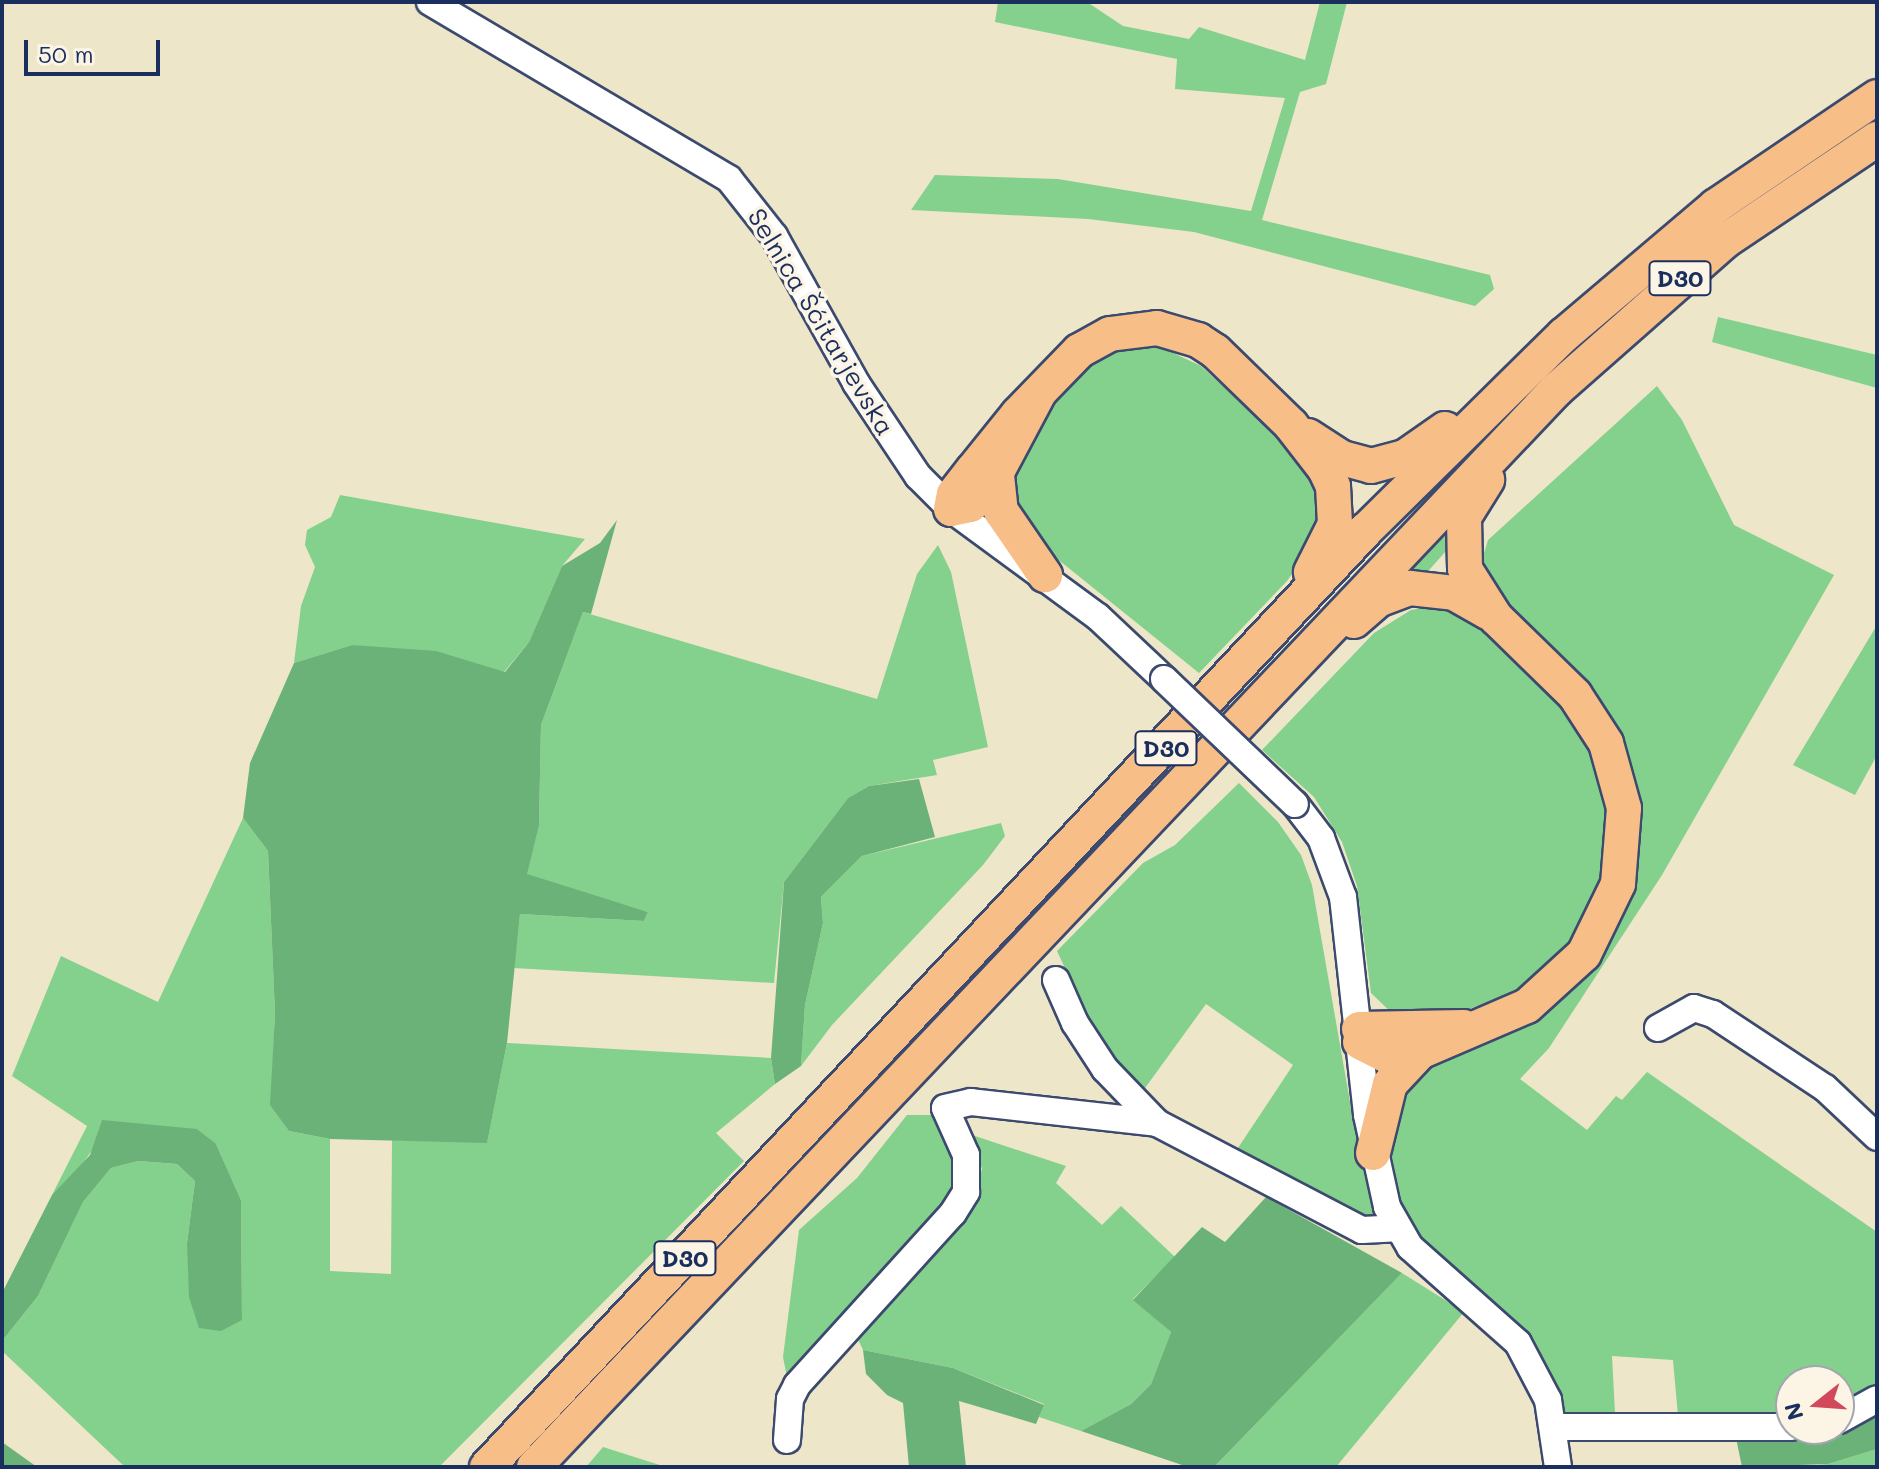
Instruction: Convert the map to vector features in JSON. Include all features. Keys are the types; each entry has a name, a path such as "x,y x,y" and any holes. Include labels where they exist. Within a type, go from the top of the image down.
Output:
{"main road":[{"name":"D30","path":"487,1467 1265,642 1366,530 1512,386 1610,293 1716,206 1877,97"},
{"name":"D30","path":"534,1467 1299,656 1529,417 1725,241 1877,139"},
{"path":"951,509 957,489 1039,393 1095,340 1157,328 1215,351 1291,425 1333,486 1335,524 1326,550 1279,611 1265,642"},
{"path":"1291,425 1355,463 1386,464 1425,447 1468,408 1512,386"},
{"path":"951,509 978,500 997,475 1039,393"},
{"path":"1359,1036 1387,1056 1420,1052 1527,1006 1584,954 1611,905 1625,841 1622,793 1597,726 1575,695 1496,618 1465,569 1461,530 1469,505 1515,445 1529,417"},
{"path":"997,475 1001,511 1045,575"},
{"path":"1299,656 1341,633 1378,600 1410,588 1454,593 1496,618"},
{"path":"1359,1036 1480,1027"},
{"path":"1373,1153 1390,1084 1420,1052"}],"street":[{"name":"Selnica Šćitarjevska","path":"430,2 729,179 774,236 899,452 951,509 1045,575 1164,679 1295,804 1321,838 1343,897 1373,1153 1397,1228"},
{"path":"1056,980 1075,1023 1105,1069 1157,1123 1362,1230 1397,1228 1428,1264 1518,1343 1548,1400 1558,1467"},
{"path":"1658,1028 1694,1008 1713,1014 1825,1088 1877,1137"},
{"path":"787,1440 790,1399 797,1385 953,1213 966,1192 966,1155 945,1108 971,1102 1157,1123"},
{"path":"1855,1411 1877,1399"},
{"path":"1554,1427 1775,1427"}],"green space":[{"path":"998,2 1087,2 1123,26 1189,39 1199,27 1305,60 1320,2 1347,2 1326,84 1300,92 1262,220 1490,275 1494,289 1475,306 1194,232 1088,219 911,210 935,175 1058,179 1251,211 1285,98 1175,89 1177,59 995,22"},
{"path":"1718,317 1877,355 1877,388 1712,342"},
{"path":"1152,343 1201,366 1283,442 1312,481 1317,503 1314,543 1287,581 1199,673 1035,541 1016,520 1009,475 1053,396 1100,355"},
{"path":"1657,386 1682,420 1734,525 1834,575 1662,875 1549,1048 1520,1079 1587,1130 1616,1096 1622,1100 1647,1072 1877,1232 1877,1385 1861,1402 1855,1404 1855,1365 1775,1365 1775,1415 1678,1416 1673,1360 1612,1356 1615,1413 1561,1414 1550,1375 1523,1331 1424,1247 1404,1219 1386,1160 1409,1070 1542,1007 1636,817 1514,620 1470,564 1482,560 1488,540"},
{"path":"340,495 585,539 562,566 529,642 504,672 352,645 294,663 301,606 315,567 305,545 307,530 331,517"},
{"path":"1448,518 1454,542 1422,578 1396,574"},
{"path":"617,520 591,614 583,612 541,725 539,826 527,874 648,912 644,921 520,914 507,1043 487,1143 330,1139 289,1131 270,1105 275,1014 268,851 243,818 250,763 294,663 352,645 436,651 505,672 529,642 562,566 600,543"},
{"path":"938,545 951,572 988,747 933,760 937,775 869,786 848,798 784,882 774,983 514,968 520,914 644,921 648,912 526,875 539,826 541,725 583,612 877,699 917,574"},
{"path":"1457,602 1564,700 1607,779 1611,855 1583,931 1528,988 1452,1015 1396,1017 1371,993 1357,886 1342,842 1314,797 1262,750 1374,633 1411,610"},
{"path":"1877,625 1877,755 1855,795 1793,765"},
{"path":"919,779 935,837 862,856 821,897 823,923 805,1005 801,1066 775,1084 771,1058 784,882 848,798 869,786"},
{"path":"1239,783 1278,822 1301,855 1312,885 1353,1119 1376,1211 1368,1219 1234,1154 1293,1065 1206,1004 1140,1095 1093,1029 1057,951 1143,863 1175,845"},
{"path":"243,818 268,851 275,1014 271,1105 289,1131 330,1139 330,1271 391,1274 392,1140 487,1142 507,1043 771,1058 775,1084 716,1133 744,1161 439,1467 125,1467 2,1351 2,1341 38,1296 83,1202 111,1168 138,1161 177,1164 195,1181 187,1243 242,1320 241,1200 216,1144 98,1142 70,1181 52,1195 87,1126 12,1076 61,956 158,1002"},
{"path":"1001,823 1005,836 983,865 832,1025 801,1066 805,1005 823,923 821,897 862,856"},
{"path":"907,1115 931,1115 954,1145 961,1184 788,1382 783,1357 799,1230 857,1178"},
{"path":"102,1120 197,1129 216,1144 241,1200 242,1320 221,1331 199,1328 189,1297 187,1243 195,1181 177,1164 138,1161 111,1168 83,1202 38,1296 2,1341 2,1293 52,1195 90,1155"},
{"path":"969,1134 1066,1166 1056,1183 1102,1225 1121,1206 1175,1257 1133,1299 1171,1332 1151,1384 1131,1404 1081,1431 1039,1417 1044,1404 953,1368 863,1350 856,1335 973,1201 982,1169"},
{"path":"1266,1197 1402,1273 1214,1467 1188,1467 1081,1431 1131,1404 1151,1384 1171,1332 1133,1300 1202,1227 1225,1242"},
{"path":"1402,1273 1464,1312 1336,1467 1214,1467"},
{"path":"863,1350 953,1368 1044,1405 1036,1424 959,1401 966,1467 909,1467 903,1403 887,1395 866,1374"},
{"path":"1877,1413 1877,1449 1828,1464 1742,1467 1736,1438 1775,1436 1775,1445 1855,1445 1855,1424"},
{"path":"2,1442 37,1467 2,1467"},
{"path":"603,1447 666,1467 586,1467"},
{"path":"1877,1449 1877,1467 1796,1467 1828,1464"}]}
